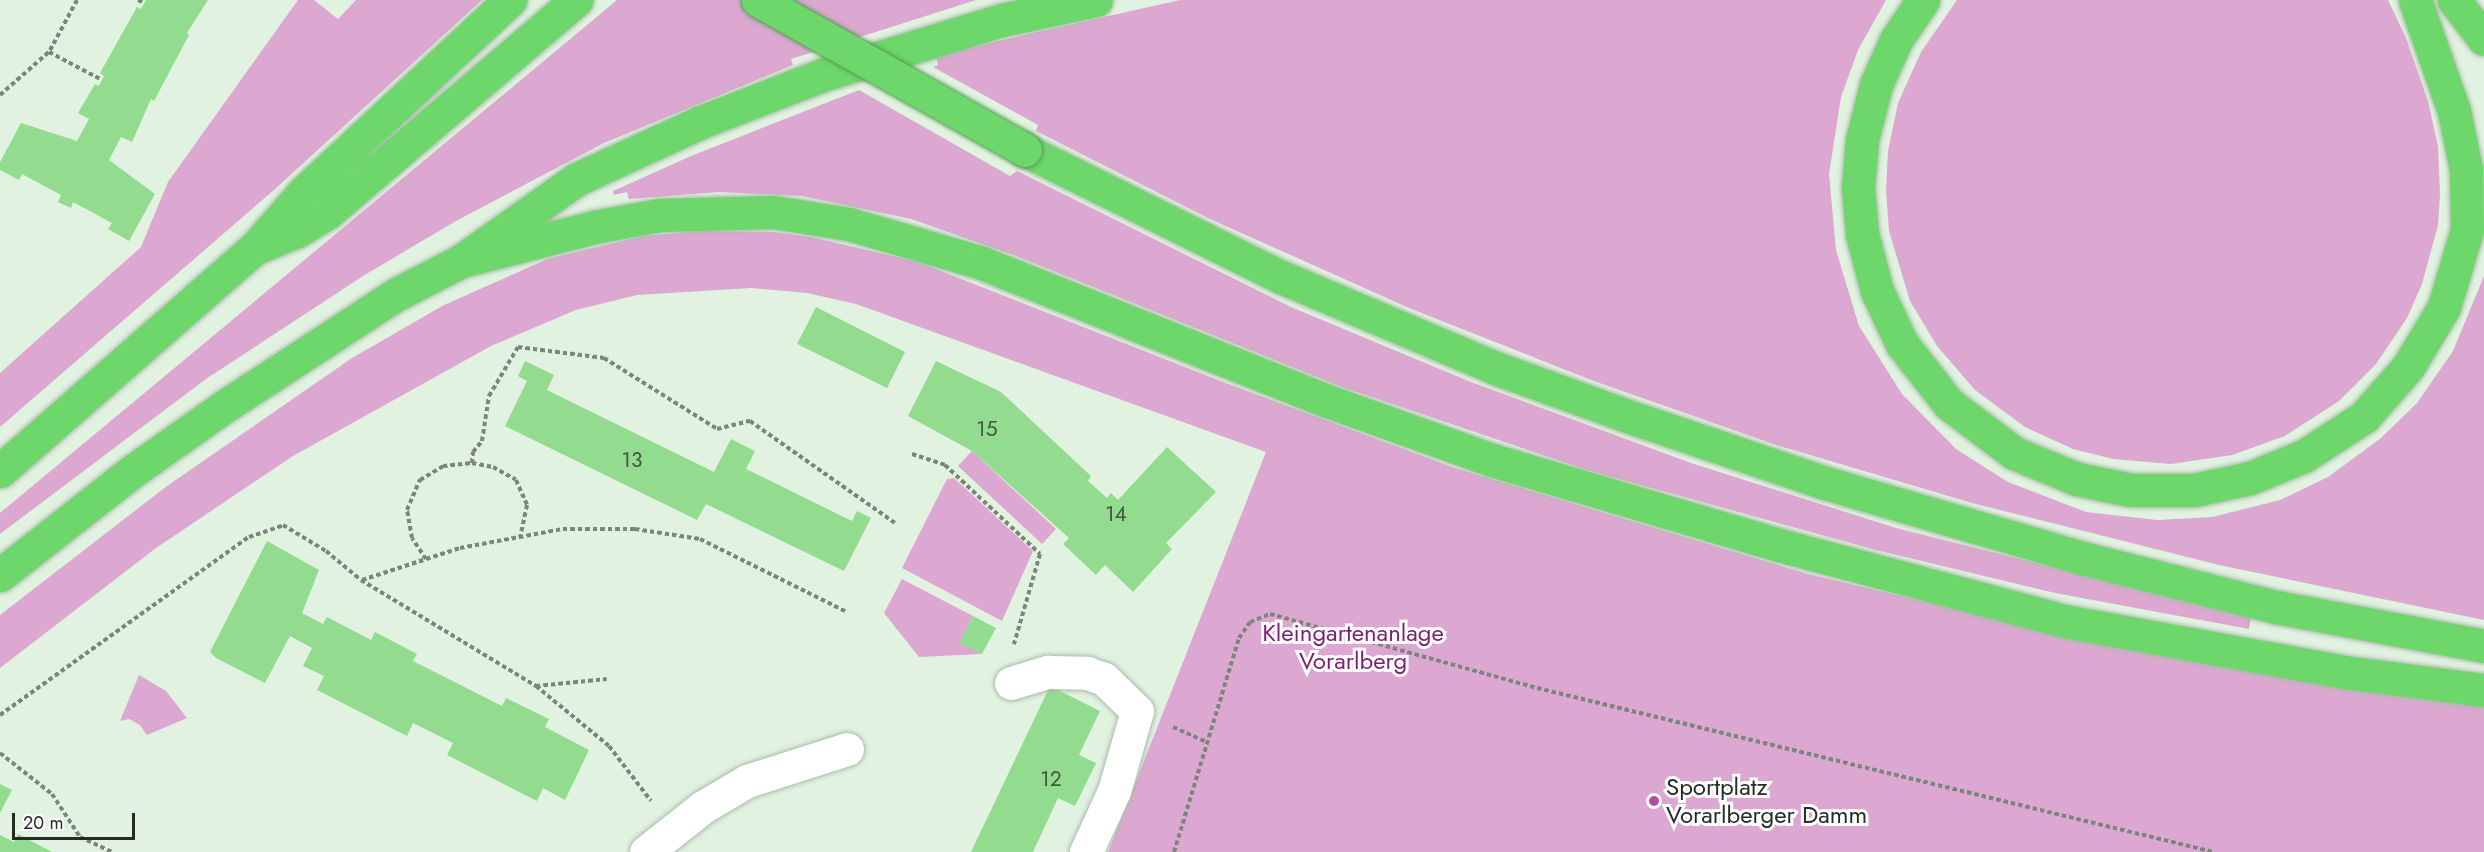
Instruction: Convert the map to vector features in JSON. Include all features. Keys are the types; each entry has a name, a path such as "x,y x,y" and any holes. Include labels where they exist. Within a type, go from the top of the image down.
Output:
{"highway":[{"path":"0,471 254,249 304,192 510,0"},
{"path":"254,249 297,231 327,213 468,89 576,0"},
{"path":"758,0 1025,150 1281,277 1498,369 1649,424 1822,482 2082,558 2276,607 2484,646"},
{"path":"0,576 130,473 225,406 397,294 461,261 577,179 734,109 894,52 1002,20 1096,0"},
{"path":"1923,0 1896,40 1876,85 1862,140 1858,188 1862,234 1877,291 1902,344 1949,404 2014,453 2077,479 2142,490 2194,490 2239,480 2304,456 2364,417 2408,368 2444,307 2467,230 2466,169 2454,111 2415,0"},
{"path":"2454,0 2484,39"},
{"path":"461,261 594,226 660,215 772,212 849,224 981,263 1325,400 1492,460 1735,533 2070,622 2343,672 2484,690"}],"street":[{"path":"1011,683 1048,672 1087,673 1104,680 1137,711 1114,791 1086,852"},
{"path":"646,852 703,807 747,781 847,749"}],"path":[{"path":"0,95 49,52 77,0"},
{"path":"138,0 144,3"},
{"path":"49,52 102,80"},
{"path":"472,463 473,452 482,441 489,396 518,347 604,358 717,429 750,421 895,523"},
{"path":"912,454 945,465 1041,554 1014,635 1011,683"},
{"path":"426,559 412,538 407,510 420,480 443,466 472,463 493,467 516,480 527,505 520,537"},
{"path":"0,715 249,537 283,525 326,552 361,580 536,687 609,746 632,775"},
{"path":"361,580 426,559 520,537 563,529 635,529 700,539 847,612"},
{"path":"1174,852 1239,638 1250,622 1270,614 1537,688 2214,852"},
{"path":"536,687 607,679"},
{"path":"0,753 52,794 80,837 112,852"}],"green space":[{"path":"298,0 314,0 338,19 356,0 482,0 274,190 0,427 0,373 141,247 168,182"},
{"path":"617,0 976,0 791,59 793,65 604,143 456,221 363,276 206,379 0,534 0,513"},
{"path":"1180,0 1886,0 1858,50 1841,97 1829,174 1836,250 1859,326 1902,394 1956,449 2008,482 2086,512 2157,520 2212,517 2280,500 2328,477 2381,438 2417,403 2453,351 2484,276 2484,620 2219,565 1972,503 1776,445 1591,380 1409,308 1210,219 1036,131 1038,125 933,67 938,65 936,57"},
{"path":"1957,0 2388,0 2406,38 2428,101 2438,147 2440,194 2438,225 2422,284 2407,318 2376,364 2339,401 2285,436 2232,455 2171,464 2113,459 2073,449 2025,427 1975,390 1937,346 1910,301 1889,231 1886,191 1888,151 1898,103 1921,52"},
{"path":"859,90 1010,176 1017,171 1291,307 1471,382 1691,463 1896,528 2251,617 2249,629 2055,593 1876,550 1590,471 1342,387 1016,256 911,219 802,196 719,192 629,199 627,192 614,195 613,191 691,156"},
{"name":"Kleingartenanlage Vorarlberg","path":"701,231 774,232 811,237 918,262 1223,382 1455,468 1808,574 2015,623 2484,701 2484,852 1108,852 1266,452 856,304 807,293 751,288 637,295 576,310 491,346 293,456 156,548 0,668 0,615 167,486 352,358 444,305 550,258 644,236"},
{"path":"972,451 1056,529 1042,544 958,466"},
{"path":"954,478 1033,551 1002,621 902,568 947,479"},
{"path":"902,579 973,616 960,642 982,654 919,657 884,613"},
{"path":"139,675 166,691 187,718 147,735 140,725 129,719 120,721"}],"building":[{"path":"146,0 208,0 187,33 189,35 154,101 151,99 132,142 121,137 109,160 155,194 129,241 108,229 112,223 73,202 71,208 58,202 61,195 22,174 19,180 0,170 0,162 21,123 77,141 89,119 78,113 95,84 99,86 104,76 100,73 137,7 141,9"},
{"path":"816,307 905,352 887,388 797,344"},
{"path":"525,361 554,375 547,390 714,472 731,439 755,451 746,469 852,521 857,511 871,518 844,571 706,504 697,520 505,426 527,381 518,376"},
{"path":"936,361 1001,392 1091,476 1088,481 1107,498 1111,493 1118,500 1167,447 1216,492 1166,543 1172,549 1133,592 1105,565 1096,575 1063,544 1069,538 972,451 908,416"},
{"path":"267,541 319,570 302,613 323,624 327,617 371,640 375,632 417,654 413,661 502,706 506,698 549,719 545,727 589,750 565,800 543,788 537,801 447,755 453,743 413,723 407,736 317,690 324,676 303,666 312,648 290,636 265,683 216,658 210,652"},
{"path":"973,616 996,628 982,654 959,643"},
{"path":"1050,686 1100,711 1079,755 1096,763 1075,806 1058,798 1033,852 971,852"},
{"path":"0,784 12,790 0,813"},
{"path":"18,834 52,852 0,852 0,835 14,842"}],"place":[{"name":"Sportplatz Vorarlberger Damm","path":"1654,801"}]}
